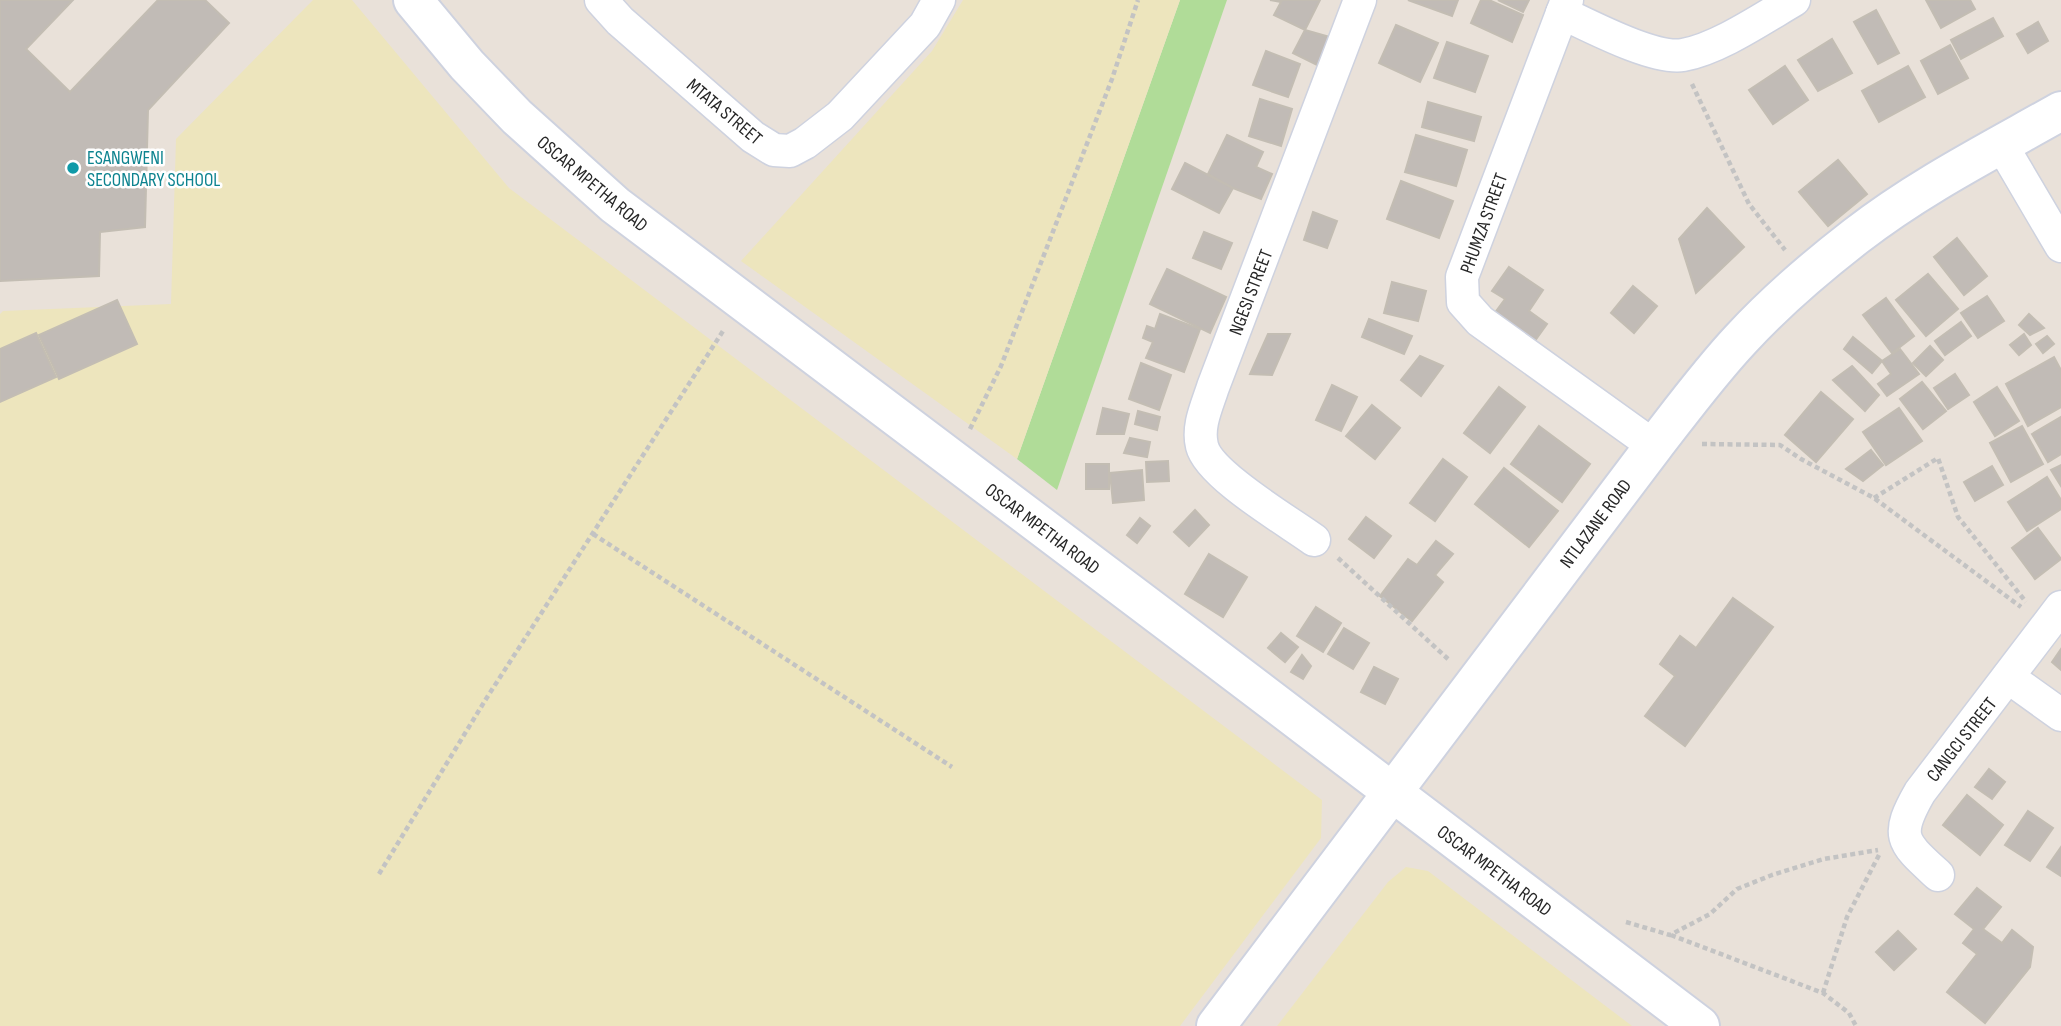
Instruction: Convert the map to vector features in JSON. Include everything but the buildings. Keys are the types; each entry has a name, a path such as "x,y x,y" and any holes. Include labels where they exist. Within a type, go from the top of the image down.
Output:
{"street":[{"name":"OSCAR MPETHA ROAD","path":"413,0 467,65 517,117 615,205 1700,1026"},
{"name":"MTATA STREET","path":"601,0 620,21 753,137 774,150 790,151 840,116 925,25 939,0"},
{"name":"NGESI STREET","path":"1314,540 1217,470 1202,450 1200,438 1202,419 1213,387 1360,0"},
{"path":"1564,6 1639,46 1681,56 1702,50 1794,0"},
{"name":"PHUMZA STREET","path":"1564,6 1462,277 1463,302 1480,321 1654,446"},
{"name":"NTLAZANE ROAD","path":"1216,1026 1654,446 1741,339 1808,276 1900,204 2061,111"},
{"path":"2001,144 2061,246"},
{"name":"CANGCI STREET","path":"1938,875 1916,855 1907,842 1903,830 1906,818 1920,792 2054,617"},
{"path":"2008,677 2061,715"}],"path":[{"path":"966,438 1001,366 1112,79 1139,0"},
{"path":"1681,56 1692,85 1749,204 1790,256"},
{"path":"379,874 486,699 729,322"},
{"path":"1700,444 1780,445 1874,498 2054,617"},
{"path":"1874,498 1937,458 1958,517 2054,617"},
{"path":"593,534 952,766"},
{"path":"1314,540 1456,666"},
{"path":"1670,935 1710,914 1737,889 1824,859 1882,849 1847,917 1824,993"},
{"path":"1625,922 1670,935 1824,993 1849,1013 1856,1026"}],"green space":[{"path":"1180,0 1227,0 1057,490 1017,459"}],"sand":[{"path":"313,0 352,0 509,188 1322,800 1321,838 1180,1026 0,1026 0,314 3,311 171,304 176,139"},
{"path":"963,0 1180,0 1017,459 741,261 932,51"},
{"path":"1406,867 1428,871 1632,1026 1277,1026 1388,882"}],"place":[{"name":"ESANGWENI SECONDARY SCHOOL","path":"73,168"}]}
